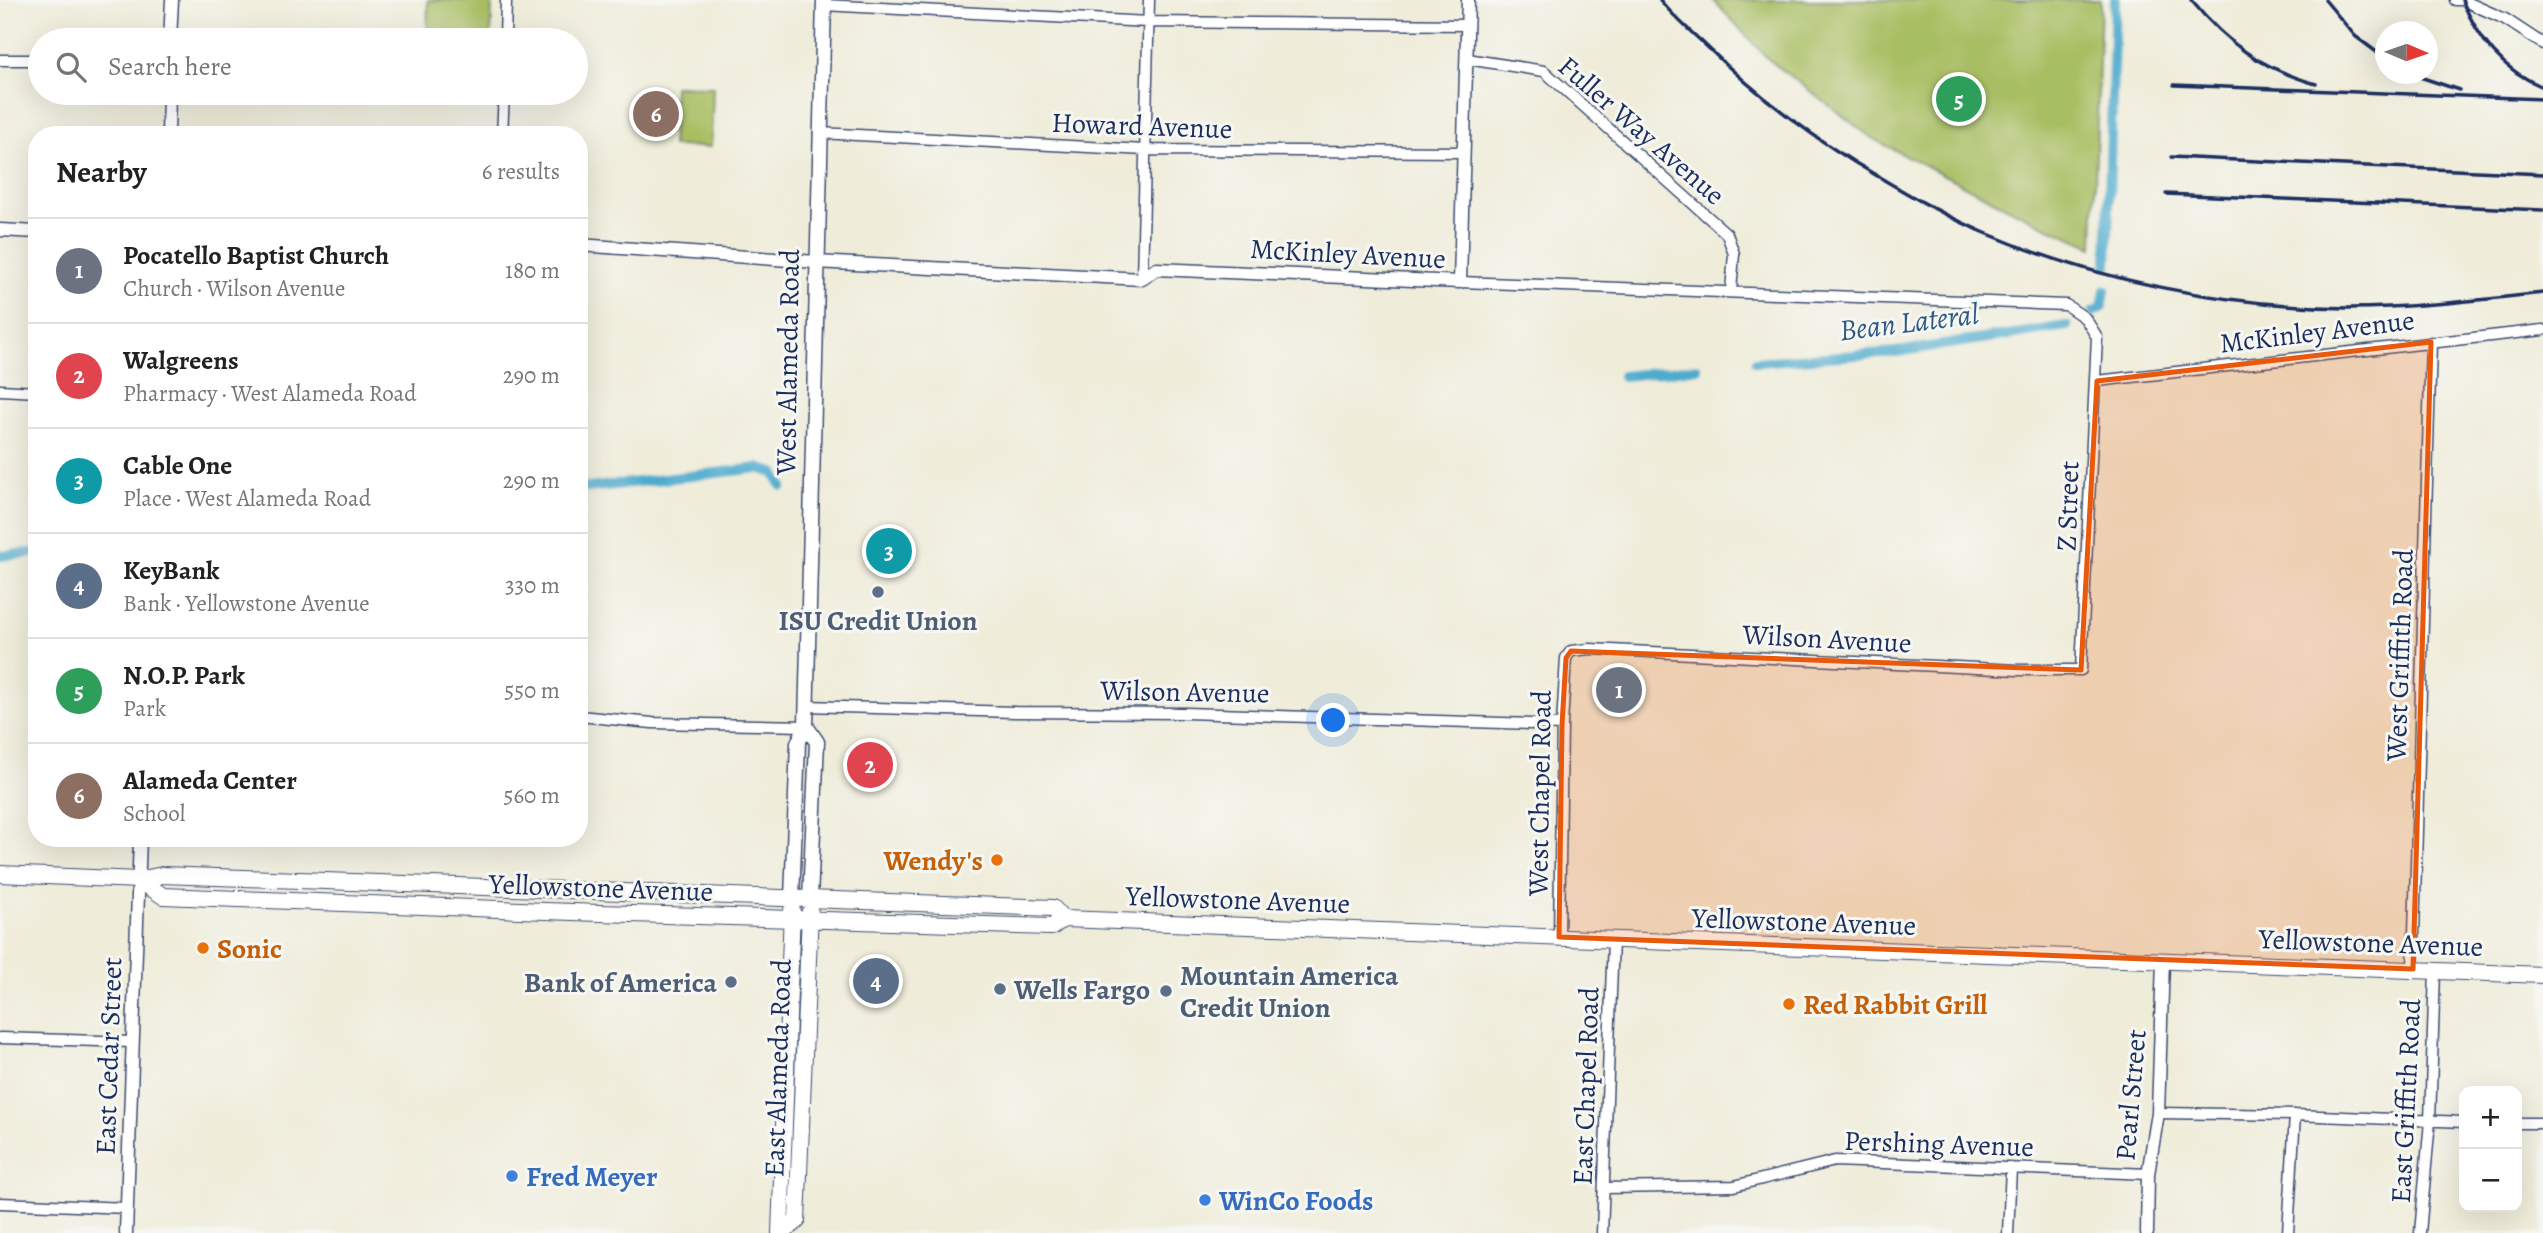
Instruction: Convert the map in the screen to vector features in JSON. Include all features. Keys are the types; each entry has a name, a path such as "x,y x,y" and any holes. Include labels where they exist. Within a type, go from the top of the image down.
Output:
{"main road":[{"name":"West Alameda Road","path":"792,919 798,743 806,726 824,2"},
{"name":"West Alameda Road","path":"806,726 817,743 810,899"},
{"name":"Yellowstone Avenue","path":"0,874 139,880 162,875 1053,908 1063,919"},
{"name":"Yellowstone Avenue","path":"139,880 163,896 1052,927 1063,919 2543,975"},
{"name":"East Alameda Road","path":"781,1233 797,1221 810,899"},
{"name":"East Alameda Road","path":"781,1233 792,919"}],"street":[{"path":"171,28 172,0"},
{"path":"505,28 506,0"},
{"path":"1142,279 1149,0"},
{"path":"1460,282 1468,0"},
{"path":"2455,0 2462,0 2505,19 2543,44"},
{"path":"824,2 1148,22 1467,25"},
{"name":"Fuller Way Avenue","path":"1467,59 1544,71 1727,234 1734,254 1731,291"},
{"path":"0,60 28,60"},
{"path":"168,126 169,105"},
{"path":"502,126 503,105"},
{"name":"Howard Avenue","path":"819,133 1145,150 1464,152"},
{"path":"0,230 28,232"},
{"name":"McKinley Avenue","path":"588,246 816,262 1142,279 1156,269 2066,305 2085,317 2098,342"},
{"name":"McKinley Avenue","path":"2097,381 2543,330"},
{"name":"Z Street","path":"2081,670 2098,342"},
{"name":"West Griffith Road","path":"2413,970 2431,342"},
{"path":"0,390 28,392"},
{"name":"Wilson Avenue","path":"1571,651 1590,649 2003,669 2081,670"},
{"name":"West Chapel Road","path":"1559,937 1562,725 1566,658 1571,651"},
{"name":"Wilson Avenue","path":"806,706 991,712 1185,713 1562,725"},
{"path":"588,717 652,723 806,726"},
{"name":"East Cedar Street","path":"126,1233 140,847"},
{"name":"East Chapel Road","path":"1602,1233 1613,940"},
{"name":"Pearl Street","path":"2147,1233 2148,1174 2158,1113 2163,961"},
{"name":"East Griffith Road","path":"2420,1233 2430,1121 2434,971"},
{"path":"0,1038 132,1042"},
{"path":"2158,1113 2459,1122"},
{"path":"2288,1233 2295,1115"},
{"path":"2522,1123 2543,1123"},
{"name":"Pershing Avenue","path":"1605,1188 1734,1186 1835,1161 2148,1174"},
{"path":"2008,1233 2011,1168"},
{"path":"0,1203 127,1208"}],"highlighted area":[{"path":"2431,342 2413,969 1559,937 1562,725 1566,658 1571,651 2081,670 2097,381"}],"green space":[{"path":"428,0 492,0 491,28 427,28"},
{"path":"1713,0 2101,0 2093,247 2040,224 1873,139 1768,59"},
{"path":"674,86 713,87 711,147 672,146"}],"waterway":[{"name":"Bean Lateral","path":"2107,265 2115,0"},
{"name":"Bean Lateral","path":"2093,312 2102,307 2105,290"},
{"name":"Bean Lateral","path":"1756,362 1896,352 2067,326"},
{"name":"Bean Lateral","path":"1623,376 1697,368"},
{"path":"588,488 758,468 774,473 782,486"},
{"path":"0,556 28,553"}],"railway":[{"path":"1660,0 1755,90 1813,135 1854,162 1966,225 2071,264 2162,288 2301,306 2397,307 2543,293"},
{"path":"2191,0 2204,16 2246,52 2278,70 2316,84"},
{"path":"2325,0 2355,36 2375,51"},
{"path":"2462,0 2484,41 2504,63 2543,87"},
{"path":"2438,83 2459,90"},
{"path":"2174,85 2543,99"},
{"path":"2171,157 2543,174"},
{"path":"2166,194 2543,210"}],"place":[{"name":"N.O.P. Park","path":"1959,99"},
{"name":"Alameda Center","path":"656,114"},
{"name":"Cable One","path":"889,551"},
{"name":"ISU Credit Union","path":"878,592"},
{"name":"Pocatello Baptist Church","path":"1619,690"},
{"name":"Walgreens","path":"870,765"},
{"name":"Wendy's","path":"997,860"},
{"name":"Sonic","path":"203,948"},
{"name":"KeyBank","path":"876,981"},
{"name":"Bank of America","path":"731,982"},
{"name":"Wells Fargo","path":"1000,989"},
{"name":"Mountain America Credit Union","path":"1166,991"},
{"name":"Red Rabbit Grill","path":"1789,1004"},
{"name":"Fred Meyer","path":"512,1176"},
{"name":"WinCo Foods","path":"1205,1200"}]}
